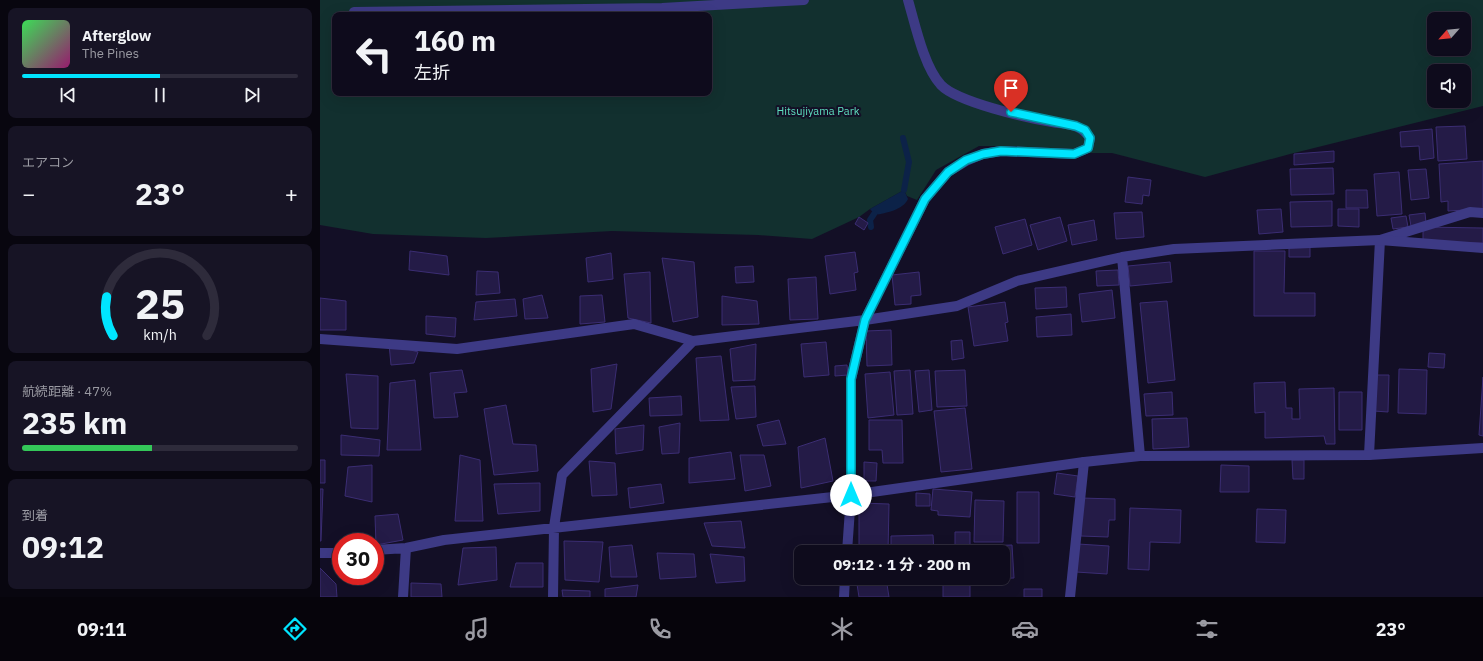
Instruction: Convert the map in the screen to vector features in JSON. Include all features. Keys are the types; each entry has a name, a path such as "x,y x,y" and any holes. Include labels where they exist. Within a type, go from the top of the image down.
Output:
{"street":[{"path":"354,12 662,8 804,0"},
{"path":"847,545 851,495 851,379 865,320 925,199 948,172 972,158 983,154 1001,151 1074,154 1088,148 1090,138 1085,130 1076,126 986,106 953,94 941,85 933,73 925,56 908,0"},
{"path":"1380,240 1470,212 1483,213"},
{"path":"1369,455 1380,240"},
{"path":"320,339 457,349 634,324 693,341 865,320 957,306 1017,282 1122,257 1174,249 1380,240 1483,248"},
{"path":"1122,257 1140,456"},
{"path":"553,597 554,527 562,475 693,341"},
{"path":"384,549 406,548 444,540 554,527 851,495 1084,462 1140,456 1369,455 1483,448"},
{"path":"1070,597 1084,462"},
{"path":"403,597 406,548"},
{"path":"320,553 332,553"},
{"path":"844,597 845,585"}],"green space":[{"name":"Hitsujiyama Park","path":"320,0 1483,0 1483,106 1290,154 1205,177 1112,153 1048,153 1019,148 1017,146 979,146 936,170 917,200 907,196 904,190 870,209 859,217 812,239 758,235 612,231 486,238 373,234 320,225"}],"water":[{"path":"904,190 908,199 902,206 889,212 875,215 870,209"}],"building":[{"path":"1465,126 1467,159 1438,161 1436,127"},
{"path":"1432,129 1434,158 1420,160 1419,146 1401,147 1400,132"},
{"path":"1334,151 1334,162 1294,165 1294,154"},
{"path":"1483,161 1483,209 1448,211 1448,201 1441,202 1439,164"},
{"path":"1333,168 1334,194 1291,195 1290,169"},
{"path":"1426,169 1429,198 1411,200 1408,170"},
{"path":"1399,172 1402,214 1377,216 1374,174"},
{"path":"1128,177 1151,180 1149,196 1143,195 1142,204 1125,202"},
{"path":"1346,190 1367,190 1368,208 1346,208"},
{"path":"1332,201 1332,226 1291,227 1290,202"},
{"path":"1281,209 1283,232 1259,234 1257,210"},
{"path":"1338,209 1359,209 1359,227 1338,226"},
{"path":"1142,212 1144,237 1116,239 1114,213"},
{"path":"1425,213 1426,223 1411,226 1409,215"},
{"path":"1406,216 1408,227 1393,229 1391,218"},
{"path":"859,217 868,223 864,230 855,224"},
{"path":"1060,217 1067,241 1038,250 1030,225"},
{"path":"1025,219 1032,245 1003,254 995,227"},
{"path":"1094,220 1097,240 1072,245 1068,225"},
{"path":"1423,227 1483,228 1483,243 1423,242"},
{"path":"1289,247 1310,247 1310,257 1289,257"},
{"path":"410,251 447,256 449,275 409,270"},
{"path":"1254,251 1285,251 1284,293 1315,293 1315,316 1254,316"},
{"path":"855,252 858,272 854,273 856,290 830,294 825,256"},
{"path":"611,253 613,279 588,282 586,258"},
{"path":"662,258 694,262 698,317 673,322"},
{"path":"1170,262 1172,282 1130,286 1128,266"},
{"path":"753,266 754,282 736,283 735,267"},
{"path":"1118,270 1119,285 1097,286 1096,271"},
{"path":"477,271 498,272 500,293 476,295"},
{"path":"650,272 651,323 628,318 624,274"},
{"path":"919,272 921,295 911,296 911,304 895,305 892,275"},
{"path":"816,277 818,319 790,320 788,279"},
{"path":"1066,287 1067,307 1036,309 1035,288"},
{"path":"1112,290 1115,318 1082,322 1079,294"},
{"path":"542,295 548,318 525,319 523,299"},
{"path":"602,295 605,322 580,324 580,296"},
{"path":"722,296 757,301 759,324 722,325"},
{"path":"320,298 346,301 346,330 320,330"},
{"path":"515,299 517,316 474,320 476,302"},
{"path":"1167,301 1175,380 1148,383 1140,303"},
{"path":"1005,302 1008,322 1005,323 1008,341 974,346 968,307"},
{"path":"1071,314 1072,335 1037,337 1036,317"},
{"path":"426,316 456,318 455,337 426,334"},
{"path":"891,330 892,365 867,366 866,331"},
{"path":"962,340 964,358 952,360 951,341"},
{"path":"826,342 829,375 804,377 801,344"},
{"path":"389,344 418,352 414,363 391,365"},
{"path":"756,344 755,380 733,381 730,349"},
{"path":"1429,353 1445,354 1444,368 1428,367"},
{"path":"721,356 729,420 700,421 696,358"},
{"path":"617,364 611,409 593,412 591,369"},
{"path":"847,365 848,375 835,376 835,366"},
{"path":"1399,369 1427,370 1426,414 1398,413"},
{"path":"462,370 467,392 454,393 458,417 434,418 430,373"},
{"path":"910,370 913,414 897,415 894,371"},
{"path":"929,370 932,410 919,412 915,371"},
{"path":"965,370 967,406 937,407 935,371"},
{"path":"890,372 894,415 868,418 865,374"},
{"path":"346,374 378,376 378,429 351,428"},
{"path":"1375,375 1389,375 1388,412 1374,411"},
{"path":"1483,377 1483,436 1479,435"},
{"path":"415,380 421,450 387,450 390,383"},
{"path":"1285,382 1286,408 1292,408 1292,419 1300,419 1299,389 1334,388 1335,444 1326,444 1324,436 1265,438 1265,412 1255,413 1254,383"},
{"path":"755,386 756,417 736,419 731,387"},
{"path":"1172,392 1173,415 1146,416 1144,394"},
{"path":"1339,392 1362,392 1362,430 1339,430"},
{"path":"681,396 682,415 650,416 649,398"},
{"path":"506,405 513,444 536,445 538,471 494,475 484,409"},
{"path":"965,408 972,469 941,472 934,411"},
{"path":"1187,418 1189,447 1153,449 1152,419"},
{"path":"779,420 786,444 763,446 757,425"},
{"path":"869,420 902,420 903,463 883,463 882,450 869,450"},
{"path":"680,423 679,453 662,454 659,427"},
{"path":"644,425 643,450 616,454 615,429"},
{"path":"341,435 380,440 379,456 341,455"},
{"path":"825,438 833,481 801,488 798,447"},
{"path":"731,452 735,479 689,483 689,458"},
{"path":"460,455 480,460 483,521 455,521"},
{"path":"740,455 764,455 771,486 745,491"},
{"path":"320,460 325,460 325,483 320,483"},
{"path":"1292,460 1304,460 1304,479 1293,479"},
{"path":"589,461 615,463 617,495 592,496"},
{"path":"864,462 877,463 876,481 864,481"},
{"path":"372,465 372,502 345,496 348,467"},
{"path":"1221,465 1249,466 1249,492 1220,492"},
{"path":"1057,473 1078,476 1075,497 1054,494"},
{"path":"540,483 540,511 498,514 494,484"},
{"path":"661,484 664,503 630,508 628,488"},
{"path":"320,489 323,489 321,541 320,541"},
{"path":"933,489 972,492 970,517 938,515 938,511 931,510"},
{"path":"1017,492 1039,492 1039,543 1017,543"},
{"path":"916,493 930,494 930,506 916,506"},
{"path":"1081,498 1115,499 1115,520 1109,520 1108,537 1081,536"},
{"path":"975,500 1004,501 1003,542 974,542"},
{"path":"859,503 889,504 888,545 859,545"},
{"path":"1130,508 1181,510 1180,543 1150,542 1149,570 1128,569"},
{"path":"1257,509 1286,510 1285,543 1256,542"},
{"path":"398,514 403,540 384,544 384,533 376,533 375,516"},
{"path":"741,521 745,548 712,546 704,523"},
{"path":"955,532 970,532 970,545 955,545"},
{"path":"933,535 934,545 891,545 891,536"},
{"path":"564,541 603,542 599,582 565,580"},
{"path":"1078,544 1109,546 1107,574 1076,572"},
{"path":"632,545 637,577 611,577 609,547"},
{"path":"1010,545 1012,545 1014,578 1010,578"},
{"path":"496,547 497,580 458,585 463,548"},
{"path":"657,553 694,554 696,577 660,579"},
{"path":"710,554 744,557 745,581 716,583"},
{"path":"516,563 543,563 543,587 510,587"},
{"path":"320,568 332,580 332,585 336,585 337,597 320,597"},
{"path":"411,583 441,584 442,597 411,597"},
{"path":"638,585 636,597 605,597 605,589"},
{"path":"857,585 887,585 889,597 859,597"},
{"path":"943,585 970,585 970,597 943,597"},
{"path":"1024,589 1042,589 1042,597 1024,597"},
{"path":"562,590 590,591 590,597 563,597"}],"waterway":[{"path":"903,138 909,162 904,190"},
{"path":"871,227 870,220 874,214"}],"route":[{"path":"851,495 851,379 865,320 925,199 948,172 966,160 983,154 1001,151 1074,154 1088,148 1090,138 1085,130 1076,126 1011,112"}]}
